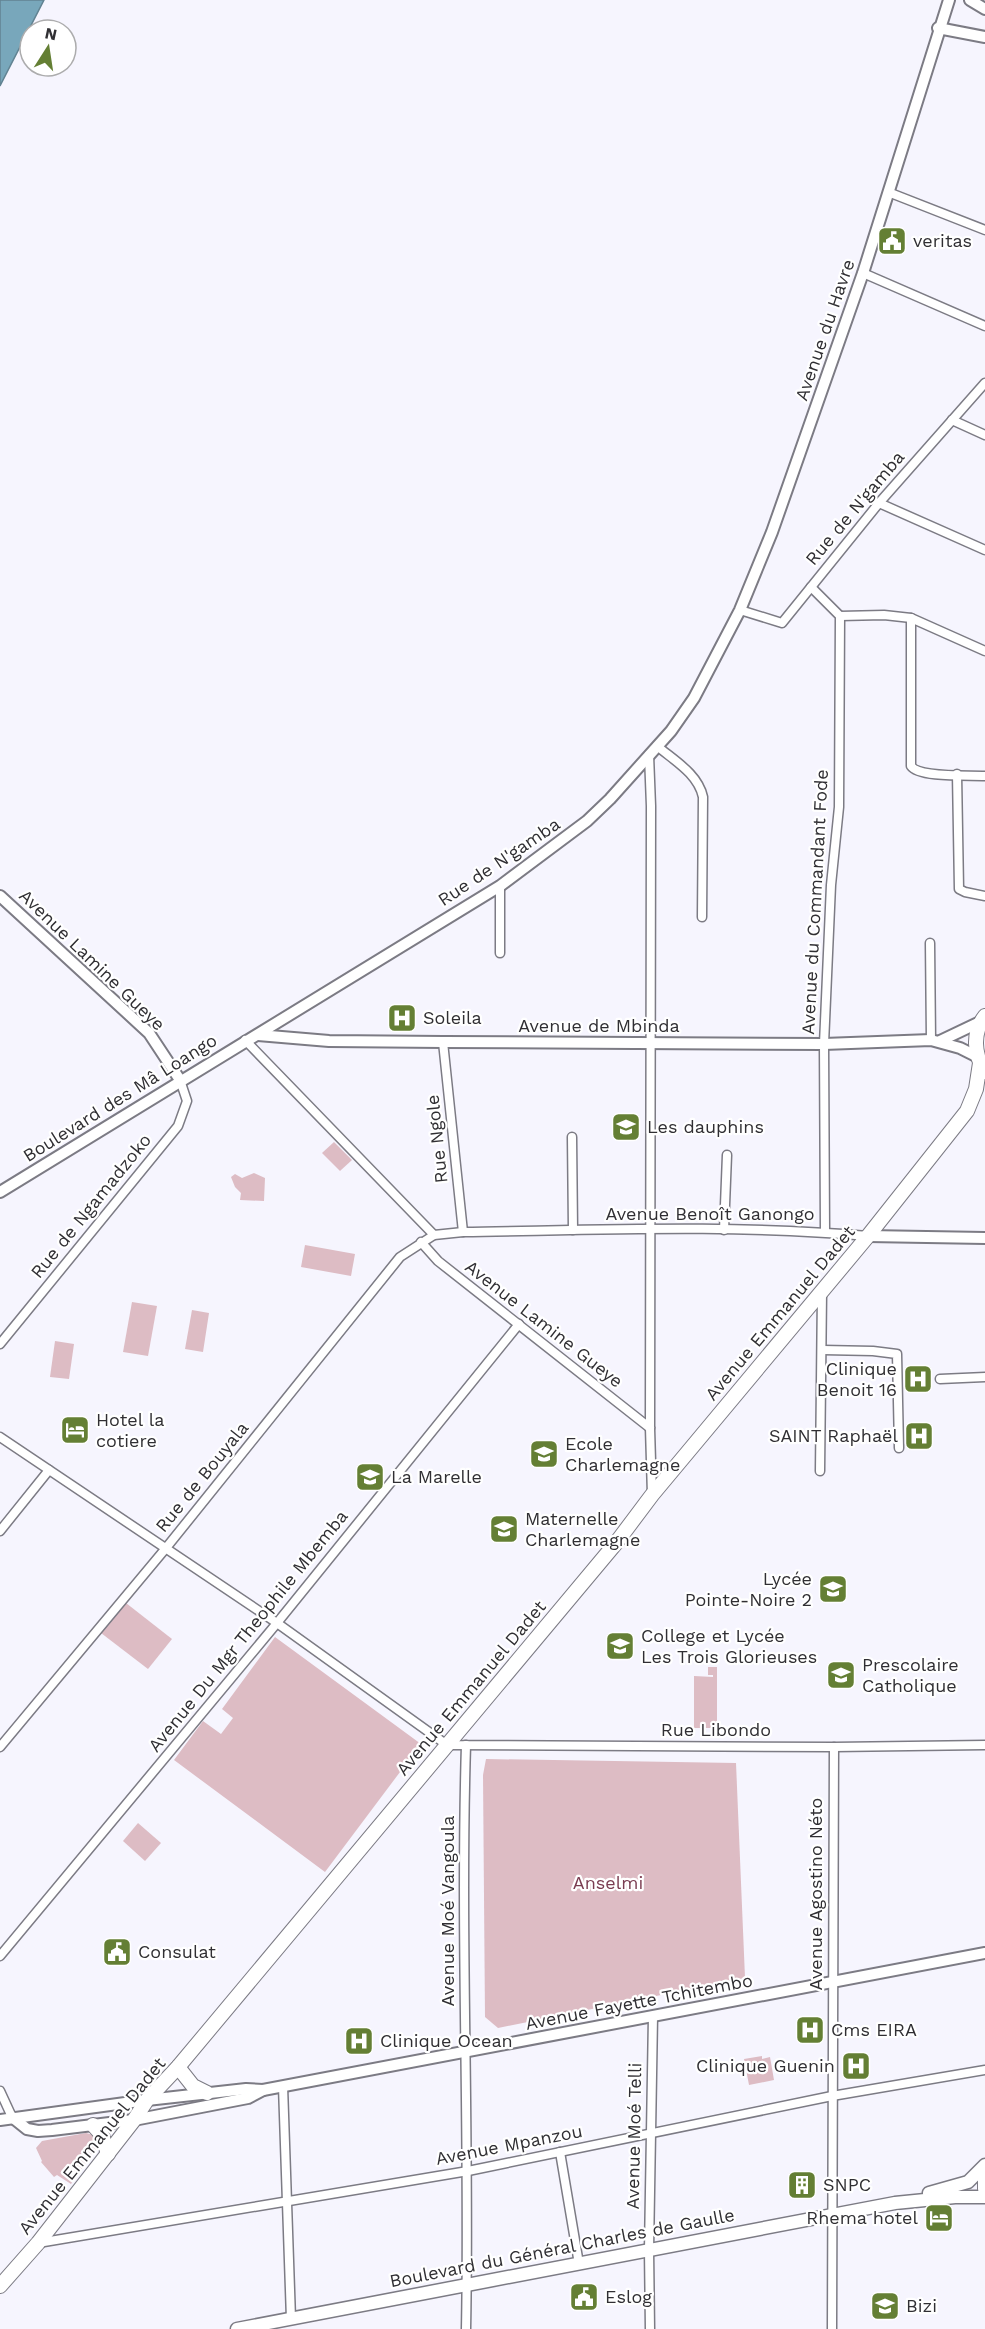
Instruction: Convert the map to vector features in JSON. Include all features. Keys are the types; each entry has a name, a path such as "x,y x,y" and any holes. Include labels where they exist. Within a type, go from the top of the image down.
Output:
{"main road":[{"name":"Avenue Emmanuel Dadet","path":"967,1111 976,1089 981,1064 976,1045 983,1019"},
{"name":"Avenue Emmanuel Dadet","path":"0,2286 38,2243 147,2100 178,2067 616,1543 652,1495 868,1236 967,1111 985,1098"},
{"path":"178,2067 193,2086 207,2093"},
{"path":"93,2125 102,2135 108,2154"},
{"name":"Boulevard du Général Charles de Gaulle","path":"895,2203 959,2186 968,2182 985,2165"},
{"path":"985,2171 985,2189"},
{"name":"Boulevard du Général Charles de Gaulle","path":"237,2329 832,2214 895,2203 955,2197 985,2197"}],"street":[{"name":"Avenue du Havre","path":"712,664 740,610 772,532 863,273 938,28 949,0"},
{"path":"970,0 985,9"},
{"path":"938,28 985,37"},
{"path":"888,192 985,230"},
{"path":"863,273 985,326"},
{"name":"Rue de N'gamba","path":"740,610 782,623 879,502 985,383"},
{"path":"952,420 985,435"},
{"path":"879,502 985,550"},
{"path":"811,586 840,616 884,615 911,618 985,651"},
{"name":"Avenue du Commandant Fode","path":"825,1232 824,1044 831,885 839,807 840,616"},
{"path":"911,618 911,766 919,772 985,776"},
{"name":"Rue de N'gamba","path":"258,1035 500,886 587,820 610,799 671,731 694,698 712,664"},
{"path":"657,746 684,769 700,787 703,797 702,917"},
{"path":"649,755 652,1495"},
{"path":"957,774 959,889 985,896"},
{"path":"500,886 500,953"},
{"name":"Avenue Lamine Gueye","path":"0,896 149,1033 180,1080"},
{"path":"930,943 936,1041"},
{"name":"Avenue de Mbinda","path":"258,1035 329,1041 824,1044 936,1041 983,1019"},
{"name":"Boulevard des Mâ Loango","path":"0,1192 245,1040 258,1035"},
{"path":"245,1040 434,1234"},
{"name":"Avenue de Mbinda","path":"936,1041 981,1064"},
{"name":"Rue Ngole","path":"443,1042 463,1232"},
{"name":"Rue de Ngamadzoko","path":"0,1344 178,1125 187,1101 180,1080"},
{"path":"572,1137 573,1230"},
{"path":"724,1230 727,1155"},
{"name":"Avenue Benoît Ganongo","path":"434,1234 650,1229 985,1238"},
{"name":"Rue de Bouyala","path":"0,1747 166,1548 400,1257 434,1234"},
{"name":"Avenue Lamine Gueye","path":"421,1242 438,1261 650,1428"},
{"path":"820,1471 822,1291"},
{"name":"Avenue Du Mgr Theophile Mbemba","path":"0,1956 277,1623 519,1324"},
{"path":"823,1350 897,1354 899,1448"},
{"path":"940,1379 985,1377"},
{"path":"0,1437 277,1623 447,1745"},
{"path":"0,1531 49,1470"},
{"name":"Rue Libondo","path":"447,1745 834,1747 985,1745"},
{"name":"Avenue Moé Vangoula","path":"466,1745 465,2051 468,2171 466,2329"},
{"name":"Avenue Agostino Néto","path":"832,2329 834,1747"},
{"name":"Avenue Fayette Tchitembo","path":"0,2120 207,2093 246,2089 263,2090 985,1953"},
{"name":"Avenue Moé Telli","path":"650,2329 652,2016"},
{"name":"Avenue Mpanzou","path":"38,2243 468,2171 832,2096 985,2070"},
{"path":"283,2086 291,2319"},
{"name":"Avenue Fayette Tchitembo","path":"12,2118 27,2128 38,2131 93,2125 134,2120 248,2098 263,2090"},
{"path":"0,2091 12,2118"},
{"path":"560,2152 579,2264"}],"green space":[{"path":"334,1142 352,1160 340,1171 322,1153"},
{"path":"254,1173 265,1178 264,1201 240,1200 241,1193 235,1187 231,1177 235,1174 242,1178"},
{"path":"305,1245 355,1254 351,1276 301,1267"},
{"path":"132,1302 157,1306 148,1356 123,1352"},
{"path":"192,1310 209,1313 203,1352 185,1349"},
{"path":"55,1341 74,1344 69,1379 50,1377"},
{"path":"126,1603 172,1639 148,1669 101,1633"},
{"path":"275,1637 421,1744 325,1872 174,1760 203,1721 221,1734 233,1718 222,1709"},
{"path":"708,1667 717,1667 717,1728 694,1728 694,1676 713,1677 713,1675 708,1675"},
{"name":"Anselmi","path":"486,1759 736,1763 745,1978 498,2028 485,2017 483,1775"},
{"path":"138,1823 161,1843 145,1861 123,1841"},
{"path":"762,2056 762,2059 770,2057 774,2080 749,2085 744,2059"},
{"path":"86,2133 98,2136 102,2146 95,2150 71,2184 57,2175 54,2177 41,2162 36,2148 42,2141"}],"water":[{"path":"0,0 44,0 35,18 18,18 18,51 0,86"}],"place":[{"name":"veritas","path":"892,241"},
{"name":"Soleila","path":"402,1018"},
{"name":"Les dauphins","path":"626,1127"},
{"name":"Clinique Benoit 16","path":"918,1379"},
{"name":"Hotel la cotiere","path":"75,1430"},
{"name":"SAINT Raphaël","path":"919,1436"},
{"name":"Ecole Charlemagne","path":"544,1454"},
{"name":"La Marelle","path":"370,1477"},
{"name":"Maternelle Charlemagne","path":"504,1529"},
{"name":"Lycée Pointe-Noire 2","path":"833,1589"},
{"name":"College et Lycée Les Trois Glorieuses","path":"620,1646"},
{"name":"Prescolaire Catholique","path":"841,1675"},
{"name":"Consulat","path":"117,1952"},
{"name":"Cms EIRA","path":"810,2030"},
{"name":"Clinique Ocean","path":"359,2041"},
{"name":"Clinique Guenin","path":"856,2066"},
{"name":"SNPC","path":"802,2185"},
{"name":"Rhema hotel","path":"939,2218"},
{"name":"Eslog","path":"584,2297"},
{"name":"Bizi","path":"885,2306"}]}
